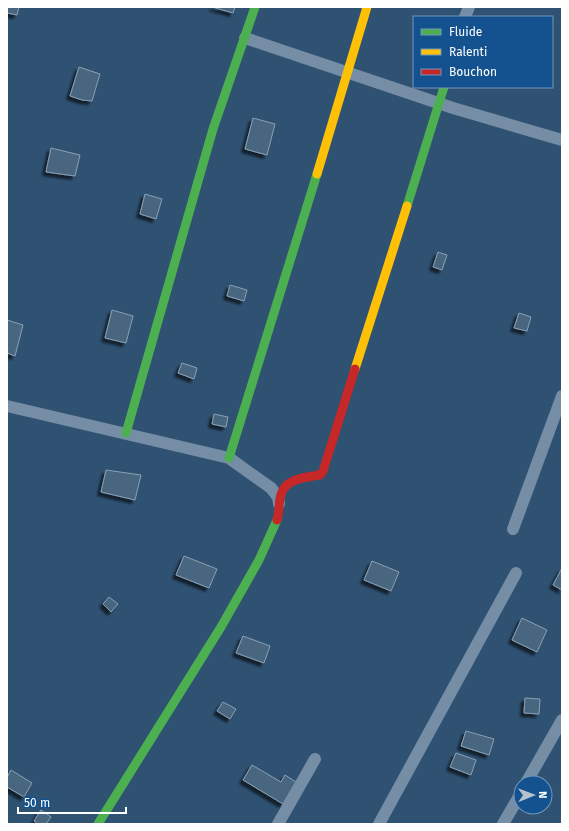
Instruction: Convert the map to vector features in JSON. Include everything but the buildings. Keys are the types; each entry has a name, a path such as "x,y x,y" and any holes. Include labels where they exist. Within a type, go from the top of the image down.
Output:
{"street":[{"path":"126,433 213,128 255,7"},
{"path":"229,458 348,72 366,7"},
{"path":"244,38 439,103 562,140"},
{"path":"98,824 212,641 259,560 280,510 282,491 289,484 305,476 320,475 323,471 444,88"},
{"path":"513,529 562,396"},
{"path":"7,406 229,458 271,488 278,497 280,510"},
{"path":"379,824 516,573"},
{"path":"531,775 562,720"},
{"path":"278,824 315,759"},
{"path":"503,824 513,807"}],"traffic: fast":[{"path":"126,433 213,129 255,7"},
{"path":"407,206 444,88"},
{"path":"229,458 317,174"},
{"path":"98,824 221,627 259,560 277,520"}],"traffic: slow":[{"path":"317,174 367,7"},
{"path":"355,369 407,206"}],"traffic: jam":[{"path":"277,520 280,498 285,487 298,479 320,475 323,471 355,369"}]}
